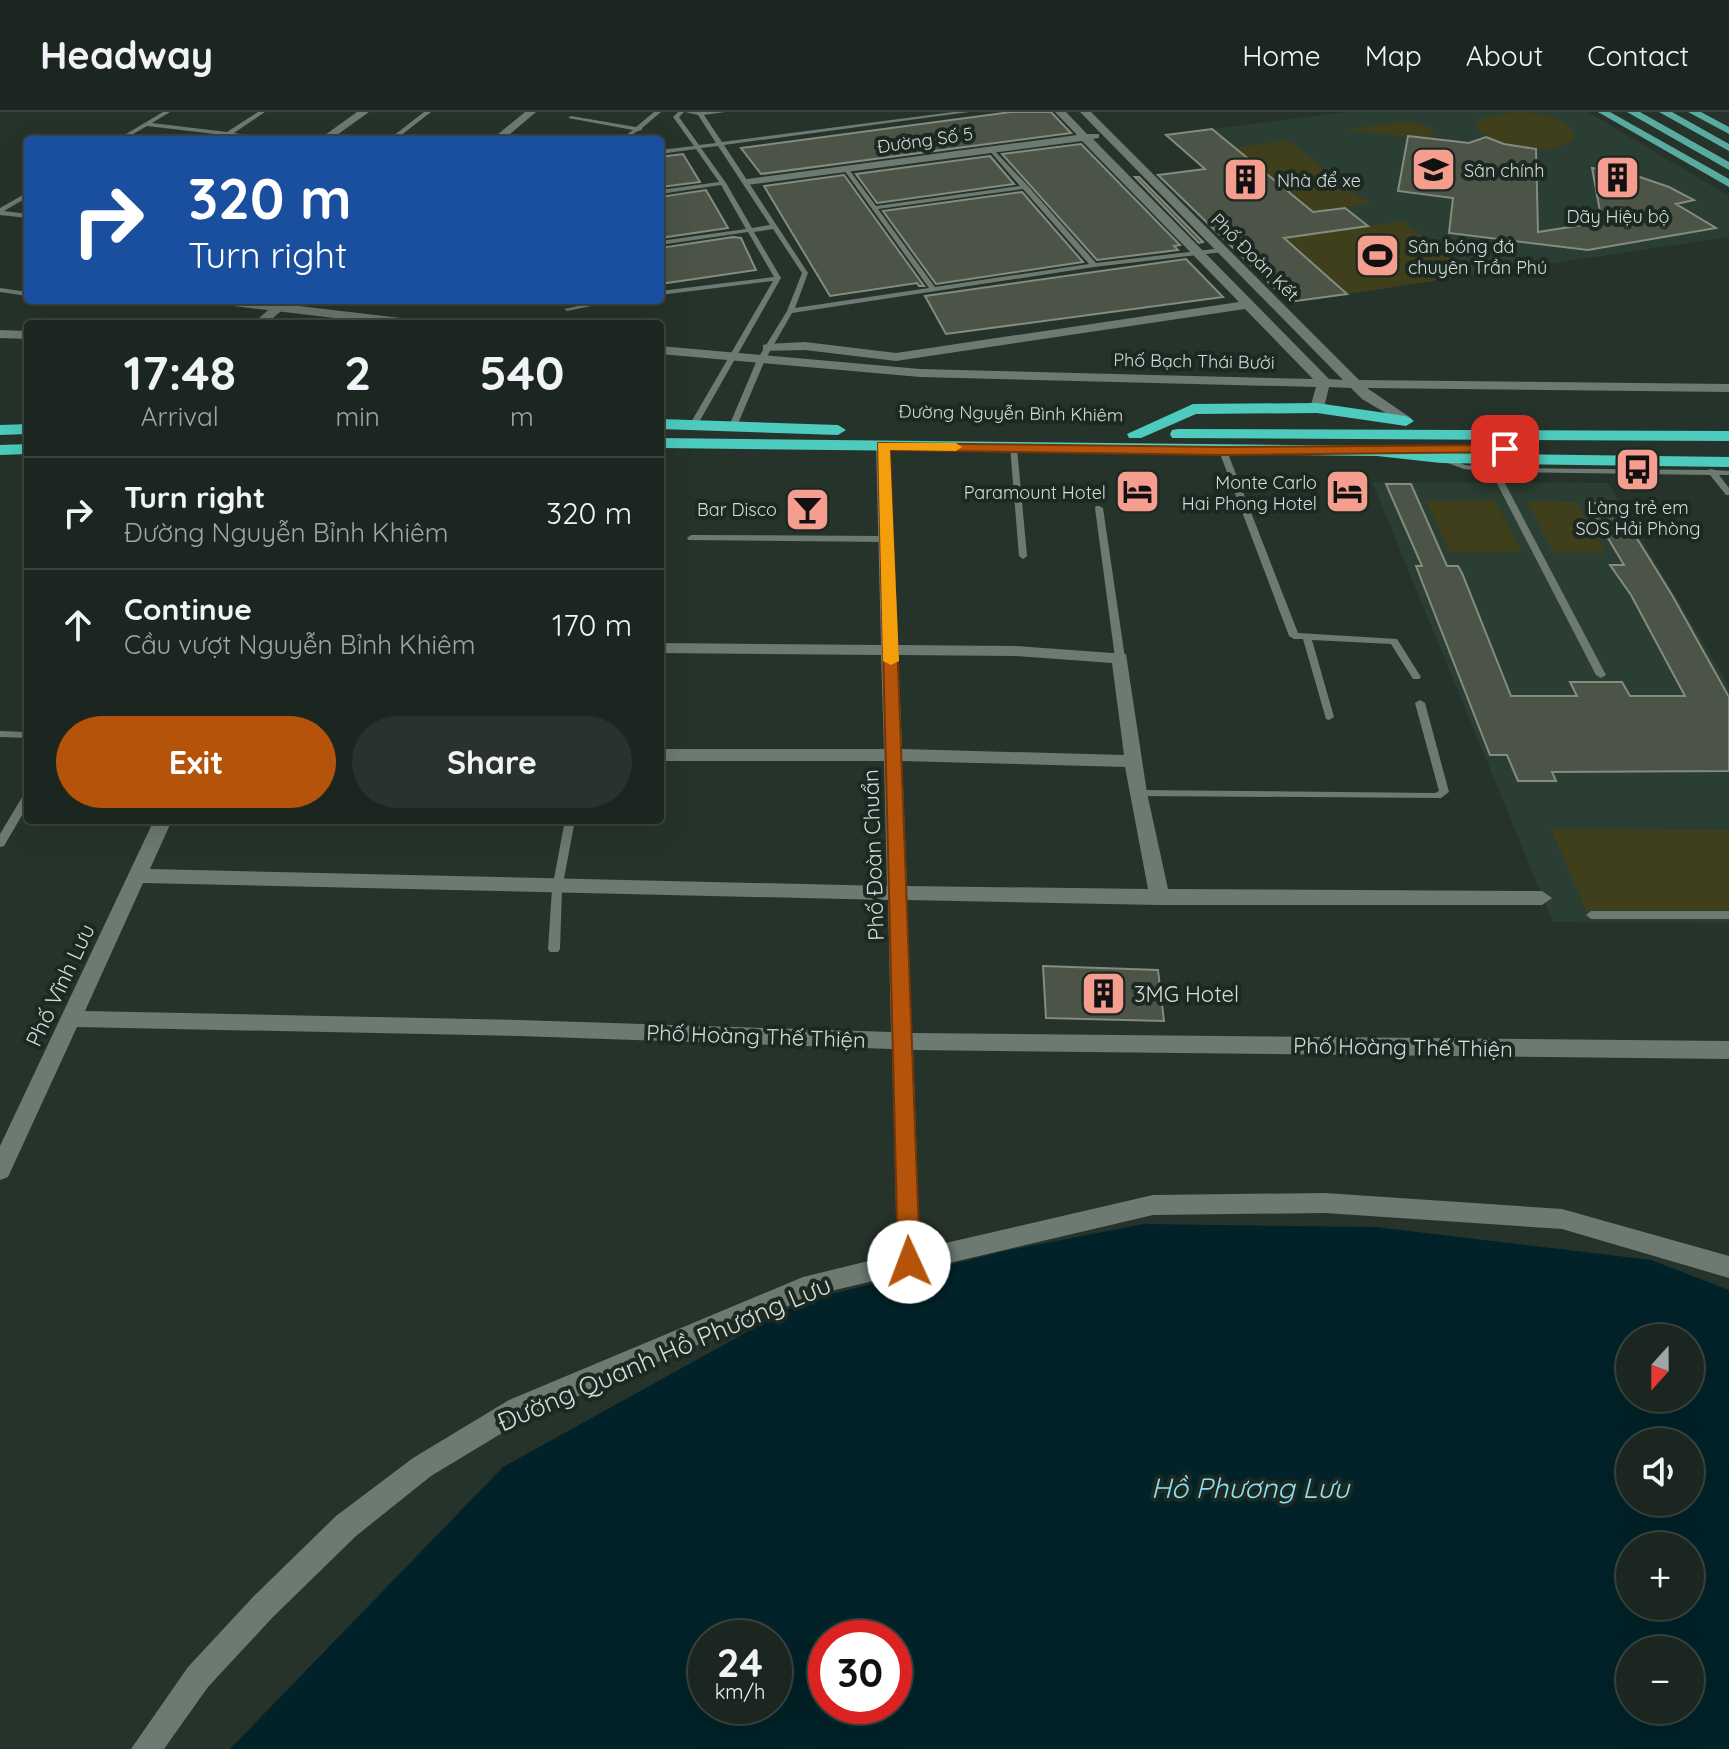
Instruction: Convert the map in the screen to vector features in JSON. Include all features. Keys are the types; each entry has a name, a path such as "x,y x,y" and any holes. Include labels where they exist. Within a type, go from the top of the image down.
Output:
{"highway":[{"path":"1135,434 1193,409 1317,408 1406,421 1729,424"},
{"path":"1361,434 1406,421"},
{"name":"Đường Nguyễn Bình Khiêm","path":"664,424 915,432 1729,436"},
{"path":"0,430 24,429"},
{"path":"664,443 1223,451 1475,448 1729,450"},
{"path":"0,450 24,449"},
{"path":"1377,451 1441,458 1708,467 1729,462"}],"main road":[{"path":"1603,112 1729,184"},
{"path":"1632,112 1729,167"},
{"path":"1664,112 1729,148"},
{"path":"1693,112 1729,131"}],"street":[{"path":"329,136 364,112"},
{"path":"501,136 531,112"},
{"name":"Phố Đoàn Kết","path":"1060,112 1202,253 1324,382"},
{"name":"Phố Đoàn Kết","path":"1085,112 1367,396 1406,421"},
{"name":"Đường Số 5","path":"747,182 1107,134"},
{"path":"263,320 284,304 391,320"},
{"path":"764,354 805,346 896,357 1250,304"},
{"path":"0,334 24,335"},
{"name":"Phố Bạch Thái Bưởi","path":"664,350 730,357 764,354 920,373 1356,384 1729,388"},
{"path":"1317,408 1324,382"},
{"name":"Phố Đoàn Chuẩn","path":"883,446 909,1262"},
{"path":"664,648 891,648 1015,651 1120,658 1138,793 1160,898"},
{"path":"664,755 894,755 1133,761"},
{"name":"Phố Vĩnh Lưu","path":"0,1170 161,824"},
{"path":"137,876 557,889 1160,898 1542,898"},
{"name":"Phố Hoàng Thế Thiện","path":"70,1019 535,1028 903,1041 1729,1050"},
{"name":"Đường Quanh Hồ Phương Lưu","path":"146,1749 198,1677 263,1607 346,1526 422,1467 518,1409 812,1285 1153,1205 1325,1203 1562,1219 1729,1267"}],"lane":[{"path":"126,136 167,112"},
{"path":"225,136 262,112"},
{"path":"396,136 428,112"},
{"path":"629,136 658,112"},
{"path":"681,112 676,117 723,183 778,278"},
{"path":"688,112 722,112"},
{"path":"664,151 966,112"},
{"path":"700,114 805,273 790,311 764,354 733,426"},
{"path":"571,118 640,129"},
{"path":"145,124 251,136"},
{"path":"991,149 1094,265"},
{"path":"846,169 932,288"},
{"path":"664,191 723,183"},
{"path":"874,208 1026,187"},
{"path":"0,212 24,197"},
{"path":"0,212 24,215"},
{"path":"664,242 773,227"},
{"path":"790,311 1094,265 1223,250"},
{"path":"664,292 778,278"},
{"path":"694,424 778,278"},
{"path":"0,290 24,293"},
{"path":"567,309 595,304"},
{"path":"1013,448 1023,556"},
{"path":"1223,451 1294,636 1394,641 1416,677"},
{"path":"1441,458 1464,467 1494,470 1708,467 1729,473"},
{"path":"1708,467 1729,493"},
{"path":"1494,470 1601,675"},
{"path":"1099,508 1120,658"},
{"path":"691,538 887,539"},
{"path":"1307,637 1329,717"},
{"path":"1138,793 1437,796 1444,792 1420,703"},
{"path":"0,734 24,735"},
{"path":"0,843 24,803"},
{"path":"554,949 557,889 569,824"},
{"path":"1591,915 1729,915"}],"shaded area":[{"path":"1346,112 1588,112 1729,196 1729,237 1347,294 1166,135"},
{"path":"1513,112 1556,119 1575,135 1557,148 1544,149 1513,146 1478,131 1476,124 1480,119"},
{"path":"1408,121 1428,126 1434,132 1433,139 1345,130"},
{"path":"1288,140 1370,204 1313,212 1235,148"},
{"name":"Sân bóng đá chuyên Trần Phú","path":"1403,221 1472,275 1347,294 1284,238"},
{"path":"1372,482 1608,483 1729,686 1729,923 1553,922"},
{"path":"1495,500 1522,552 1450,552 1426,501"},
{"path":"1527,501 1577,502 1606,553 1553,553"},
{"path":"1551,829 1729,830 1729,910 1586,910"}],"water":[{"name":"Hồ Phương Lưu","path":"1144,1224 1375,1227 1651,1260 1729,1290 1729,1749 230,1749 503,1467 803,1301 1005,1251"}],"building":[{"path":"1011,112 1051,112 1071,133 761,174 741,148"},
{"path":"1212,129 1313,212 1345,208 1368,226 1284,238 1347,294 1289,302 1158,175 1205,169 1166,135"},
{"path":"1408,136 1469,143 1486,137 1504,144 1536,149 1538,232 1602,222 1592,168 1631,174 1669,187 1694,200 1676,204 1716,228 1588,250 1449,233 1453,198 1398,191"},
{"path":"1081,144 1180,245 1174,246 1178,250 1097,260 1002,154"},
{"path":"683,154 700,182 664,186 664,156"},
{"path":"990,156 1014,184 877,203 856,174"},
{"path":"844,175 924,286 917,283 830,296 764,186"},
{"path":"1135,177 1139,177 1203,242 1199,243"},
{"path":"706,190 728,228 664,237 664,196"},
{"path":"1022,192 1083,262 936,284 883,211"},
{"path":"741,238 756,270 664,283 664,247"},
{"path":"1186,259 1223,297 946,334 925,296"},
{"path":"1386,484 1411,484 1447,566 1458,566 1462,573 1511,696 1577,696 1570,682 1622,682 1630,696 1685,696 1631,595 1610,565 1624,565 1587,503 1615,503 1672,595 1729,697 1729,771 1552,772 1556,781 1518,781 1507,755 1490,755 1416,566 1422,566"},
{"name":"3MG Hotel","path":"1043,966 1158,970 1164,1021 1046,1018"}],"slow traffic":[{"path":"891,661 883,446 956,447"}],"place":[{"name":"Sân chính","path":"1433,170"},
{"name":"Dãy Hiệu bộ","path":"1618,178"},
{"name":"Nhà để xe","path":"1246,180"},
{"name":"Sân bóng đá chuyên Trần Phú","path":"1377,256"},
{"name":"Làng trẻ em SOS Hải Phòng","path":"1638,469"},
{"name":"Paramount Hotel","path":"1137,492"},
{"name":"Monte Carlo Hai Phong Hotel","path":"1348,492"},
{"name":"Bar Disco","path":"808,509"},
{"name":"3MG Hotel","path":"1103,994"}],"route":[{"path":"909,1262 883,446 1223,451 1505,449"}]}
